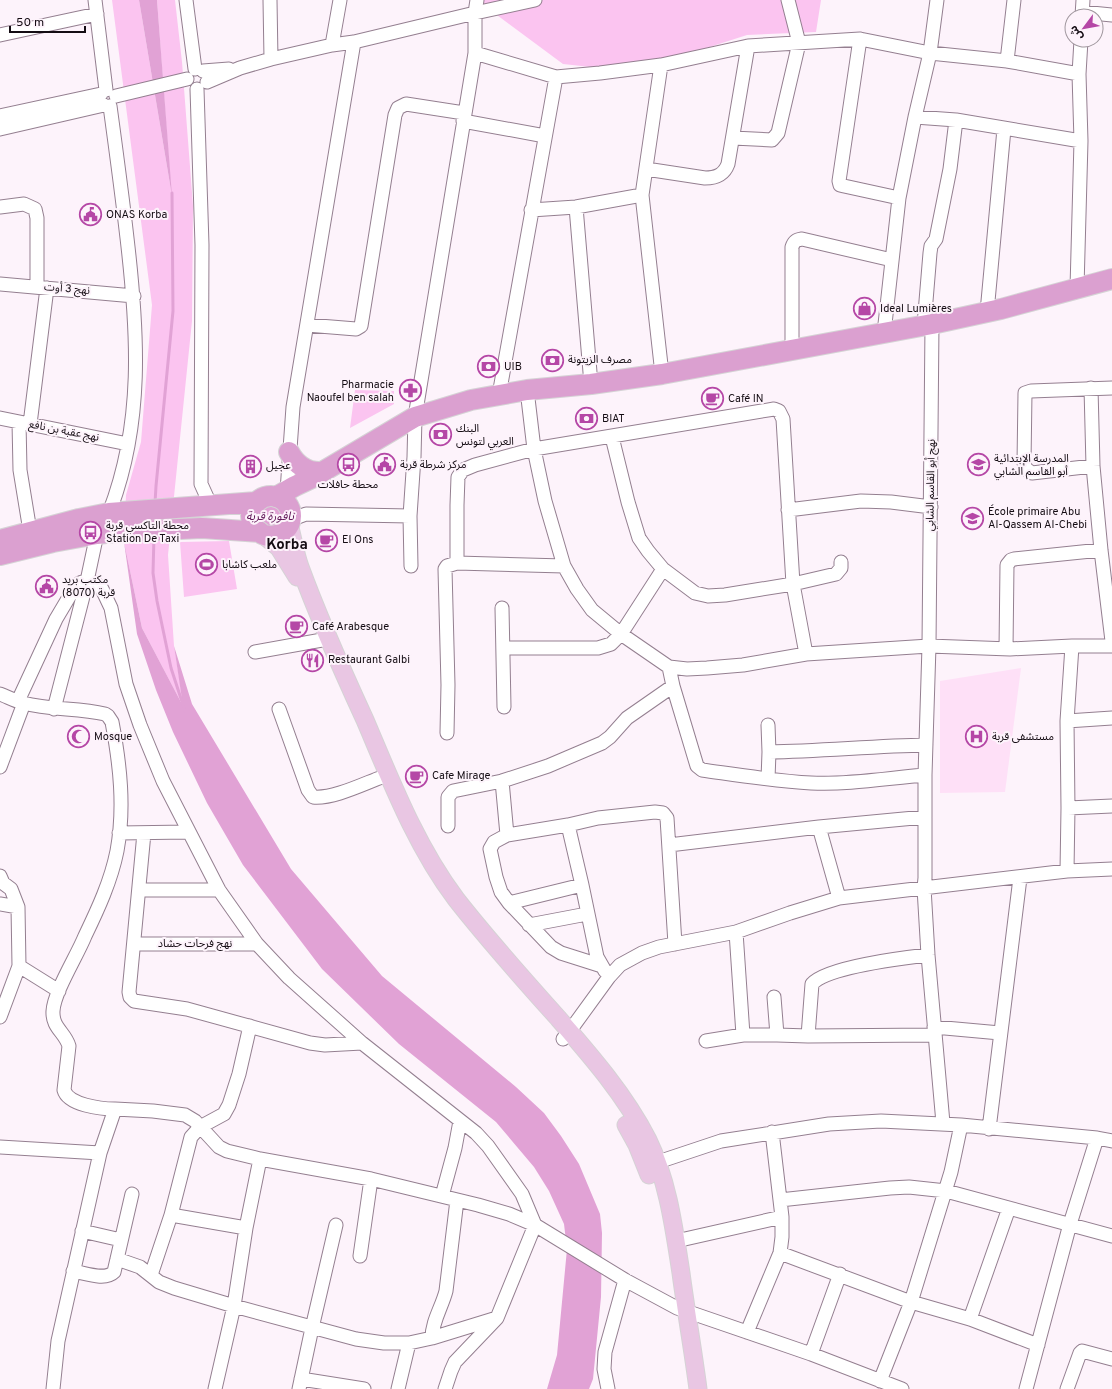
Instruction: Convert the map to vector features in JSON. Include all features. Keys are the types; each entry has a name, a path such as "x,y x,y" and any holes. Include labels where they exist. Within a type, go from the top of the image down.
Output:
{"highway":[{"path":"0,555 110,523 186,507 257,502 264,498 281,494 317,475 415,418 471,400 527,390 591,384 662,374 884,333 987,312 1112,279"},
{"path":"289,452 298,464 317,475"},
{"path":"0,540 79,519 110,523 181,528 208,528 261,533 270,536 278,535 284,531 317,475"},
{"path":"281,494 286,504 290,519"},
{"path":"257,502 253,508 251,516 254,527 261,533"}],"main road":[{"path":"290,519 300,564 320,616 382,760 424,849 441,877 474,921 566,1035 604,1090 637,1145 651,1165 667,1198 676,1241 688,1389"},
{"path":"261,533 279,548 297,576 303,595 322,640 382,777 419,852 438,884 468,924 566,1035"},
{"path":"651,1165 654,1188 664,1226 698,1389"}],"street":[{"path":"54,709 87,581 110,523 128,444 136,367 134,296 110,98 95,0"},
{"path":"186,0 195,79 202,245 201,484 211,506"},
{"path":"270,0 271,59"},
{"path":"332,45 340,0"},
{"path":"0,129 110,98 195,79 332,45 354,42 476,6 535,0"},
{"path":"733,138 772,140 778,133 799,43 788,0"},
{"path":"884,333 900,198 915,117 930,53 937,0"},
{"path":"1007,61 1014,0"},
{"path":"411,566 410,516 415,418 475,53 476,6"},
{"path":"0,36 98,14"},
{"path":"475,53 556,76 600,73 661,64 748,46 860,40 930,53 1007,61 1079,74"},
{"path":"860,40 838,181 840,185 900,198"},
{"path":"281,494 289,452 293,407 354,42"},
{"path":"646,169 714,178 722,174 727,169 748,46"},
{"path":"1077,288 1081,141 1079,74 1081,48"},
{"path":"661,64 642,195 662,374"},
{"path":"499,395 556,76"},
{"path":"0,116 110,98"},
{"path":"307,326 356,329 361,326 395,115 398,108 406,104 545,136"},
{"path":"915,117 956,120 1081,141"},
{"name":"نهج أبو القاسم الشابي","path":"943,1124 934,1031 924,888 924,775 929,646 930,507 928,324 930,248 936,239 950,169 956,120"},
{"path":"987,312 1004,129"},
{"path":"531,210 576,207 642,195"},
{"path":"0,206 24,204 35,209 37,218 42,287 24,423 20,470 30,531"},
{"path":"576,207 591,384"},
{"path":"792,349 791,278 793,242 802,239 892,260"},
{"name":"نهج 3 أوت","path":"0,284 134,296"},
{"path":"1091,388 1093,466 1112,641"},
{"path":"1093,466 1032,472 1026,469 1024,463 1026,392 1112,388"},
{"path":"527,390 534,449 545,501 564,566 577,589 592,610 621,634 669,667 694,669 743,665 806,654 929,646 1006,649 1112,646"},
{"path":"457,563 458,477 463,470 475,465 534,449 774,409 779,411 783,419 794,584 806,654"},
{"name":"نهج عقبة بن نافع","path":"0,418 128,444"},
{"path":"612,437 628,502 639,538 663,569 694,593 708,596 725,595 794,584 836,574 841,568 841,562"},
{"path":"186,507 201,484"},
{"path":"788,510 861,501 891,502 930,507"},
{"path":"290,519 306,514 410,516"},
{"path":"1006,649 1007,566 1009,562 1014,559 1101,550"},
{"path":"447,733 448,685 445,569 447,566 457,563 564,566"},
{"path":"503,648 598,648 611,644 621,634 663,569"},
{"path":"0,767 21,702 56,619 78,584 87,581 95,583 102,589 111,608 126,684 162,781 219,890 257,944 289,978 362,1043 476,1133 488,1146 522,1194 535,1225 497,1318 455,1362 445,1389"},
{"path":"502,608 504,707"},
{"path":"255,652 322,640"},
{"path":"1067,871 1067,721 1072,646"},
{"path":"669,667 673,686 699,769 768,779 811,783 830,783 924,775"},
{"path":"448,826 448,797 453,791 502,781 548,766 602,743 610,738 627,718 673,686"},
{"path":"0,694 21,702 54,709 94,712 108,716 113,729 120,776 119,833 113,868 102,899 59,991 53,1010 56,1027 66,1039 69,1046 64,1090 65,1094 73,1100 94,1108 153,1111 185,1115 190,1117 219,1147 227,1151 260,1159 371,1179 478,1205 508,1214 535,1225 612,1273 682,1309 811,1354 902,1389"},
{"path":"279,709 308,790 313,797 345,791 382,777"},
{"path":"1067,721 1112,718"},
{"path":"768,725 770,752 768,779"},
{"path":"770,752 926,745"},
{"path":"502,781 507,835"},
{"path":"1068,808 1112,806"},
{"path":"602,966 561,954 551,948 509,903 501,892 496,876 490,849 494,842 507,835 568,825 598,818 656,812 663,813 667,818 675,944"},
{"path":"669,845 819,827 925,817"},
{"path":"568,825 597,957 609,977"},
{"path":"819,827 839,898"},
{"path":"119,833 188,832"},
{"path":"144,833 129,992 130,997 134,1001 187,1010 310,1043 325,1045 362,1043"},
{"path":"566,1035 609,977 620,965 630,958 659,947 736,932 839,898 1020,878 1067,871 1112,869"},
{"path":"0,876 3,883 11,889 18,906 19,966 0,1017"},
{"path":"989,1128 1020,878"},
{"path":"509,903 582,885"},
{"path":"139,890 219,890"},
{"path":"0,904 18,906"},
{"path":"529,925 587,914"},
{"path":"736,932 743,1035"},
{"name":"نهج فرحات حشاد","path":"134,944 257,944"},
{"path":"808,1036 812,984 815,981 848,968 928,955"},
{"path":"19,966 59,991"},
{"path":"774,997 777,1035"},
{"path":"151,1276 170,1215 191,1137 200,1127 224,1114 229,1105 239,1074 250,1026"},
{"path":"706,1041 743,1035 808,1036 934,1031 1000,1033"},
{"path":"53,1389 58,1341 82,1231 100,1152 115,1109"},
{"path":"442,1196 455,1148 460,1121"},
{"path":"651,1165 721,1141 829,1124 881,1121 961,1125 1097,1138 1112,1141"},
{"path":"880,1381 911,1302 946,1191 961,1125"},
{"path":"748,1332 780,1253 782,1237 782,1217 772,1132"},
{"path":"1026,1389 1070,1224 1097,1138"},
{"path":"0,1147 100,1152"},
{"path":"215,1389 234,1306 246,1228 260,1159"},
{"path":"360,1256 371,1179"},
{"path":"780,1200 890,1188 914,1187 946,1191 1112,1236"},
{"path":"74,1270 104,1277 111,1275 114,1272 132,1194"},
{"path":"432,1338 436,1318 446,1291 457,1200"},
{"path":"970,1319 1009,1208"},
{"path":"170,1215 246,1228"},
{"path":"676,1241 782,1217"},
{"path":"336,1225 300,1384 364,1389"},
{"path":"82,1231 121,1240"},
{"path":"780,1253 840,1274 911,1302 970,1319 1038,1345"},
{"path":"117,1259 140,1267 159,1282 174,1288 312,1328 356,1339 384,1343 409,1343 432,1338 497,1318"},
{"path":"811,1354 840,1274"},
{"path":"608,1389 604,1368 605,1352 625,1280"},
{"path":"398,1389 409,1343"},
{"path":"1067,1389 1082,1351 1112,1359"}],"shaded area":[{"path":"112,0 139,0 171,190 157,0 175,0 182,62 193,206 192,321 168,555 174,646 184,708 142,628 124,542 126,495 141,442 152,305"},
{"path":"821,0 816,32 747,35 666,61 600,68 563,64 478,1"},
{"path":"355,390 394,391 394,404 350,428"},
{"name":"ملعب كاشابا","path":"229,541 237,589 184,597 180,542"},
{"name":"مستشفى قربة","path":"1021,668 1005,792 940,793 940,681"}],"water":[{"path":"139,0 157,0 172,196"},
{"name":"نافورة قربة","path":"268,501 280,505 285,514 282,526 279,529 269,533 256,522 255,518 259,506"},
{"path":"124,542 142,628 183,706 174,646 192,704 291,869 382,976 516,1087 544,1113 579,1164 600,1214 602,1233 601,1297 593,1379 589,1389 547,1389 557,1355 567,1249 564,1224 549,1191 534,1167 496,1122 399,1044 322,969 243,865 207,803 173,732 156,690 137,634"}],"waterway":[{"path":"155,503 173,311 172,193"},
{"path":"154,536 153,573 157,601 171,668 185,711"}],"place":[{"name":"ONAS Korba","path":"90,215"},
{"name":"Ideal Lumières","path":"864,309"},
{"name":"مصرف الزيتونة","path":"552,360"},
{"name":"UIB","path":"488,367"},
{"name":"Pharmacie Naoufel ben salah","path":"410,391"},
{"name":"Café IN","path":"712,399"},
{"name":"BIAT","path":"586,419"},
{"name":"البنك العربي لتونس","path":"441,435"},
{"name":"محطة حافلات","path":"348,465"},
{"name":"مركز شرطة قربة","path":"385,465"},
{"name":"المدرسة الإبتدائية أبو القاسم الشابي","path":"978,465"},
{"name":"عجيل","path":"251,466"},
{"name":"École primaire Abu Al-Qassem Al-Chebi","path":"973,518"},
{"name":"محطة التاكسي قربة Station De Taxi","path":"90,532"},
{"name":"El Ons","path":"327,540"},
{"name":"ملعب كاشابا","path":"207,565"},
{"name":"مكتب بريد قربة (8070)","path":"46,586"},
{"name":"Café Arabesque","path":"297,627"},
{"name":"Restaurant Galbi","path":"312,660"},
{"name":"Mosque","path":"79,737"},
{"name":"مستشفى قربة","path":"976,737"},
{"name":"Cafe Mirage","path":"416,776"}],"district":[{"name":"Korba","path":"287,545"}]}
